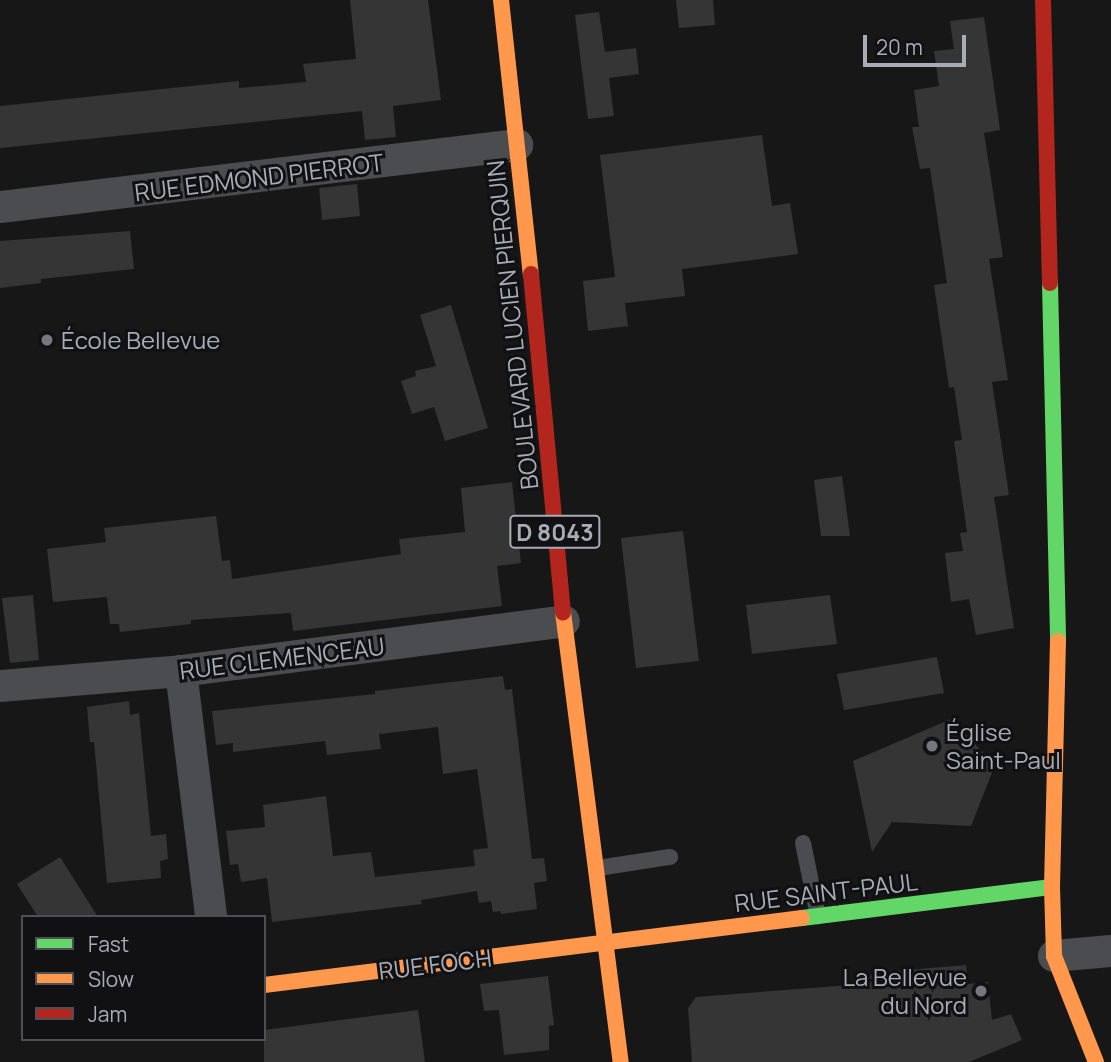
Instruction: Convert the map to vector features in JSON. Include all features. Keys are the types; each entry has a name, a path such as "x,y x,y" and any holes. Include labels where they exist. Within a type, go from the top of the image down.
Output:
{"street":[{"name":"BOULEVARD LUCIEN PIERQUIN","path":"500,0 564,621 621,1062"},
{"path":"1043,0 1058,635 1052,887 1054,956 1096,1062"},
{"name":"RUE EDMOND PIERROT","path":"0,207 517,145"},
{"name":"RUE CLEMENCEAU","path":"0,686 181,671 564,621"},
{"path":"181,671 211,915"},
{"name":"RUE SAINT-PAUL","path":"605,943 1052,887"},
{"name":"RUE FOCH","path":"266,985 605,943"},
{"path":"1054,956 1111,951"}],"lane":[{"path":"803,843 818,916"},
{"path":"597,868 670,857"}],"building":[{"path":"350,0 428,0 441,100 393,106 396,137 365,140 362,111 0,148 0,106 239,81 239,88 306,82 303,64 356,59"},
{"path":"676,0 713,0 715,25 679,28"},
{"path":"599,12 605,52 636,48 639,74 609,78 614,116 588,119 575,15"},
{"path":"984,17 1000,130 984,133 1003,257 989,259 1008,380 992,382 1009,495 994,497 1014,628 976,635 969,599 951,602 945,553 963,551 960,533 967,532 954,441 962,440 954,387 949,388 934,285 947,283 930,168 920,169 912,127 919,127 914,90 939,86 934,51 954,49 950,21"},
{"path":"762,135 772,206 790,203 798,254 682,269 685,296 625,303 628,326 588,331 583,281 615,277 600,155"},
{"path":"357,184 360,216 322,220 319,188"},
{"path":"130,231 134,269 41,279 41,283 0,288 0,241"},
{"path":"451,305 488,428 445,441 434,407 412,414 401,381 416,376 415,371 436,366 420,315"},
{"path":"842,476 850,536 821,536 814,480"},
{"path":"512,482 521,563 497,566 502,606 293,631 291,613 191,620 191,624 120,632 119,624 110,624 107,597 53,602 47,549 106,542 104,528 216,516 222,561 230,560 232,579 401,554 399,539 465,532 461,488"},
{"path":"683,531 699,661 636,668 621,538"},
{"path":"33,595 39,660 10,663 2,598"},
{"path":"830,595 837,644 752,654 746,605"},
{"path":"937,657 944,693 844,710 837,674"},
{"path":"503,676 505,690 512,689 532,859 544,858 547,881 534,883 537,909 501,914 500,911 493,912 491,901 479,903 477,891 421,900 422,904 272,922 267,878 241,882 238,864 230,865 226,831 265,827 263,805 326,796 333,856 371,852 375,877 475,866 473,850 488,848 477,769 443,774 438,727 379,734 381,749 327,755 325,741 233,752 233,743 216,745 212,711 375,694 375,691"},
{"path":"129,701 130,715 139,713 151,836 166,834 168,859 160,861 161,878 107,883 94,742 90,742 87,707"},
{"name":"Église Saint-Paul","path":"951,719 995,765 971,826 892,822 872,852 853,761"},
{"path":"60,857 97,915 37,915 17,884"},
{"path":"966,965 968,984 988,982 992,1020 1011,1014 1022,1040 969,1062 692,1062 688,1008 696,997 863,984 873,973"},
{"path":"548,976 554,1025 549,1026 549,1050 504,1055 499,1010 484,1011 480,984"},
{"path":"418,1010 425,1062 264,1062 266,1030"}],"traffic: fast":[{"path":"1050,283 1058,641"},
{"path":"802,918 1052,887"}],"traffic: slow":[{"path":"501,0 531,274"},
{"path":"563,612 621,1062"},
{"path":"1058,641 1052,887 1054,956 1096,1062"},
{"path":"266,985 802,918"}],"traffic: jam":[{"path":"1043,0 1050,283"},
{"path":"531,274 563,612"}],"place":[{"name":"École Bellevue","path":"47,340"},
{"name":"Église Saint-Paul","path":"932,746"},
{"name":"La Bellevue du Nord","path":"981,991"}]}
